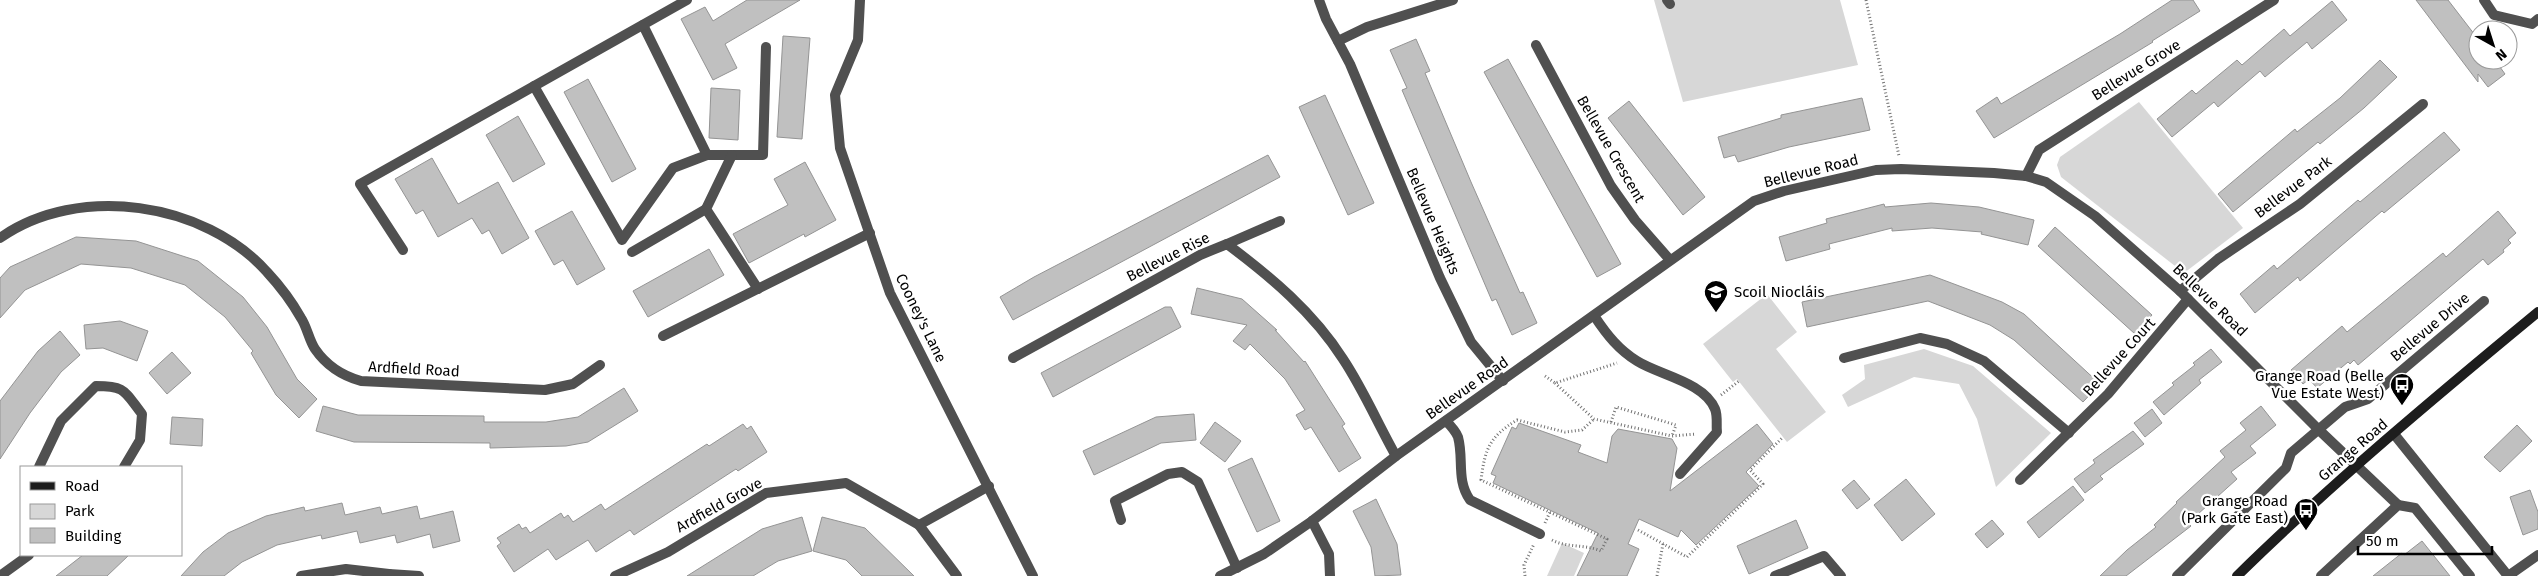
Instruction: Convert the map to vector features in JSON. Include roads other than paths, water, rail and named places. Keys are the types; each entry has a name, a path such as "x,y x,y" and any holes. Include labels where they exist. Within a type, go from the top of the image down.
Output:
{"main road":[{"name":"Grange Road","path":"2237,576 2357,466 2538,312"}],"street":[{"path":"403,250 360,184 687,0"},
{"name":"Cooney's Lane","path":"860,0 858,40 835,95 840,148 890,293 990,486 1033,576"},
{"name":"Bellevue Heights","path":"1320,0 1338,42 1350,64 1440,278 1471,342 1503,381"},
{"path":"1338,42 1367,28 1453,0"},
{"name":"Bellevue Grove","path":"2026,176 2039,150 2274,0"},
{"path":"2484,0 2494,15 2532,24 2538,19"},
{"path":"643,25 707,155"},
{"name":"Bellevue Crescent","path":"1536,45 1611,186 1635,220 1670,260"},
{"path":"534,86 622,240 673,168 707,155 763,155 766,47"},
{"name":"Bellevue Park","path":"2180,290 2218,259 2300,204 2423,104"},
{"path":"632,252 706,209 732,155"},
{"name":"Bellevue Road","path":"1220,576 1264,554 1312,521 1396,456 1754,201 1876,170 1901,169 2026,176 2046,182 2095,216 2180,290 2319,430 2398,505"},
{"name":"Ardfield Road","path":"0,238 30,220 65,211 100,206 131,208 160,213 210,228 247,251 267,272 302,319 315,348 329,365 347,377 361,381 545,390 573,384 600,365"},
{"path":"706,209 758,289"},
{"path":"1227,244 1280,221"},
{"path":"663,336 870,233"},
{"name":"Bellevue Rise","path":"1013,358 1200,255 1227,244 1289,294 1317,323 1344,359 1396,456"},
{"name":"Bellevue Court","path":"2020,480 2108,394 2188,299"},
{"name":"Bellevue Drive","path":"2177,576 2286,468 2291,453 2345,407 2368,399 2484,301"},
{"path":"1595,316 1608,336 1631,357 1640,363 1675,376 1708,398 1716,410 1717,432 1680,474"},
{"path":"1844,358 1920,338 1947,344 1984,361 2069,433"},
{"path":"39,466 61,421 96,386 116,386 121,389 142,414 140,440 125,466"},
{"path":"1446,421 1458,437 1461,481 1470,500 1540,534"},
{"path":"2394,434 2508,576 2538,555"},
{"path":"1121,520 1115,501 1168,474 1182,472 1198,482 1238,568"},
{"name":"Ardfield Grove","path":"615,576 668,552 766,493 846,483 919,525 957,576"},
{"path":"919,525 990,486"},
{"path":"2321,576 2398,505 2415,508 2470,576"},
{"path":"1312,521 1329,554 1330,576"},
{"path":"0,576 28,556"},
{"path":"1775,576 1824,556 1841,576"},
{"path":"301,576 346,569 388,575 420,576"}],"place":[{"name":"Scoil Niocláis","path":"1716,313"},
{"name":"Grange Road (Belle Vue Estate West)","path":"2402,406"},
{"name":"Grange Road (Park Gate East)","path":"2306,531"}]}
